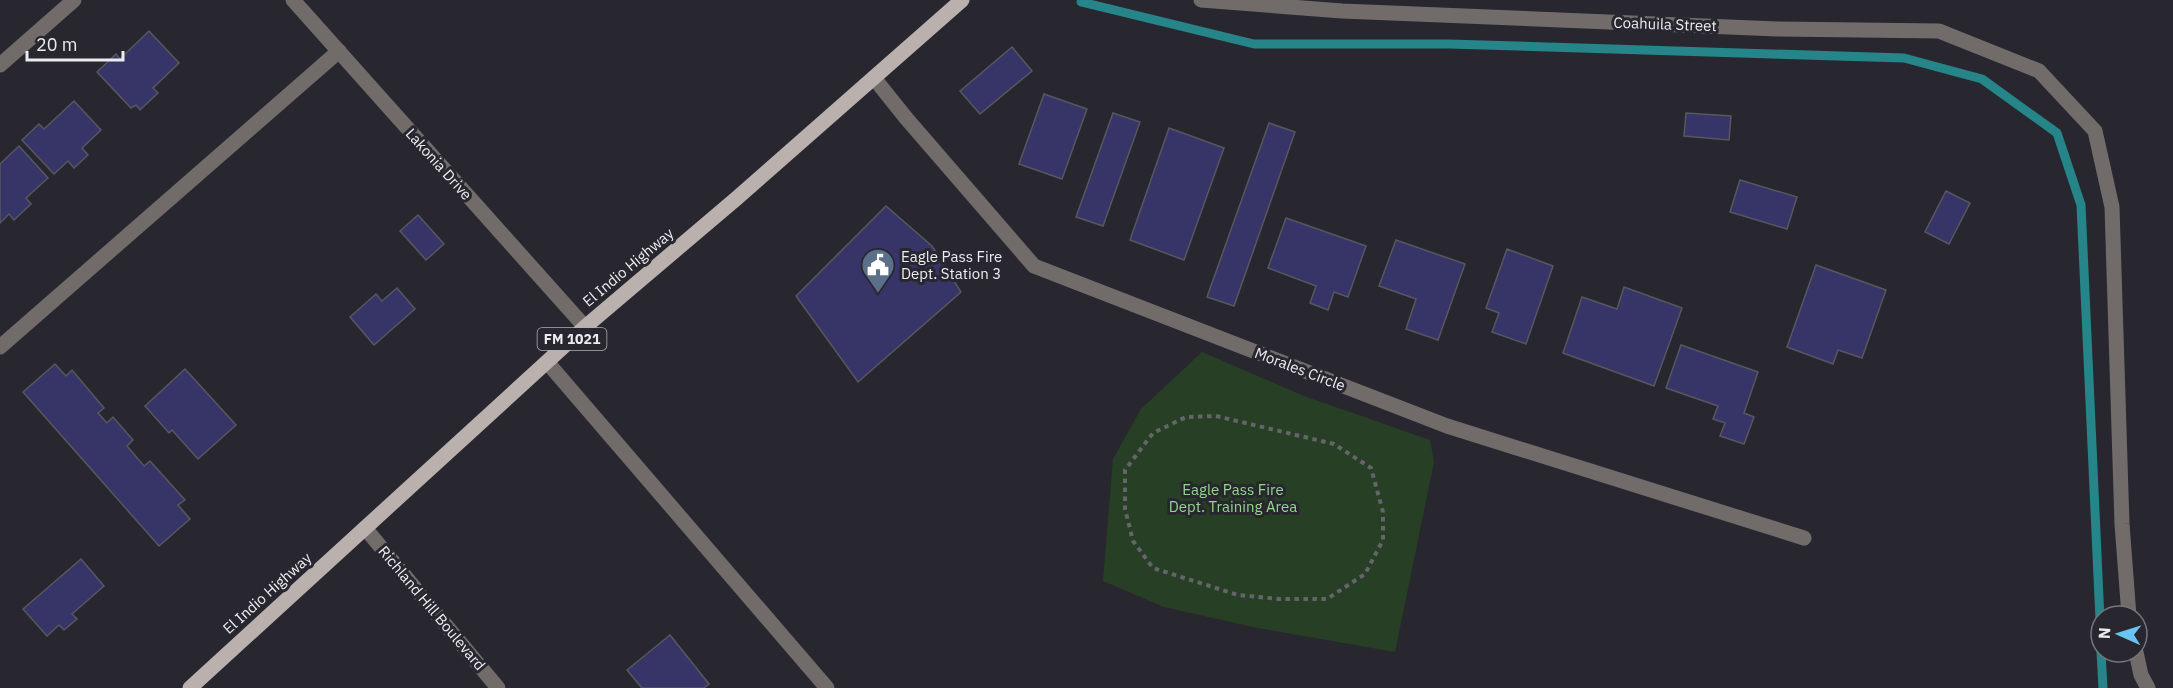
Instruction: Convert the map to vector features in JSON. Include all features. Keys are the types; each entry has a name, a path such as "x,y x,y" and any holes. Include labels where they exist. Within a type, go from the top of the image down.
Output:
{"main road":[{"name":"El Indio Highway","path":"190,688 585,327 737,198 962,0"}],"street":[{"path":"0,65 74,0"},
{"name":"Lakonia Drive","path":"293,0 585,327"},
{"name":"Coahuila Street","path":"1201,0 1389,13 1777,29 1939,31 2039,71 2095,131 2112,207 2122,524 2128,604"},
{"path":"0,347 339,51"},
{"name":"Morales Circle","path":"874,78 1034,266 1447,426 1804,538"},
{"path":"547,362 827,688"},
{"name":"Richland Hill Boulevard","path":"365,528 498,688"},
{"path":"2139,664 2148,688"}],"path":[{"path":"1216,416 1334,444 1371,468 1383,512 1383,540 1365,574 1327,599 1279,599 1238,595 1153,568 1132,541 1125,509 1125,470 1153,433 1186,417 1216,416"}],"green space":[{"name":"Eagle Pass Fire Dept. Training Area","path":"1202,352 1304,396 1430,440 1434,462 1395,652 1258,628 1164,607 1103,581 1113,459 1141,409"}],"building":[{"path":"149,31 179,63 153,88 158,93 140,110 136,105 131,108 97,72 116,54 120,59"},
{"path":"1012,47 1032,71 980,114 960,91"},
{"path":"1044,94 1087,109 1062,179 1019,164"},
{"path":"74,101 101,130 82,148 88,155 74,168 68,161 54,174 22,140 39,124 44,129"},
{"path":"1113,113 1140,122 1103,226 1076,217"},
{"path":"1686,113 1731,116 1729,140 1684,136"},
{"path":"1269,123 1295,132 1234,306 1207,297"},
{"path":"1169,128 1224,148 1184,260 1130,240"},
{"path":"19,146 48,178 26,198 31,204 14,220 9,214 0,223 0,164"},
{"path":"1740,180 1797,197 1787,229 1730,212"},
{"path":"1946,191 1970,203 1949,244 1925,232"},
{"name":"Eagle Pass Fire Dept. Station 3","path":"886,206 932,246 961,292 858,382 796,296"},
{"path":"418,215 444,244 426,260 400,231"},
{"path":"1286,218 1366,246 1348,297 1334,292 1328,310 1310,303 1316,286 1268,268"},
{"path":"1396,240 1465,264 1438,340 1406,329 1416,299 1379,286"},
{"path":"1507,249 1553,266 1526,344 1492,332 1499,313 1486,308"},
{"path":"1816,265 1886,290 1862,358 1838,350 1833,364 1787,347"},
{"path":"1624,287 1682,308 1654,386 1563,353 1582,297 1617,309"},
{"path":"397,288 415,309 374,345 350,317 376,294 382,301"},
{"path":"1681,345 1758,372 1744,413 1754,417 1744,444 1720,436 1725,423 1713,419 1718,406 1666,388"},
{"path":"55,364 66,376 72,370 104,408 98,413 107,423 113,417 133,440 127,446 144,466 150,461 185,500 178,505 190,519 159,546 23,392"},
{"path":"185,369 236,425 198,459 172,430 169,433 145,406"},
{"path":"81,559 104,586 72,614 77,619 64,630 59,625 47,636 23,609"},
{"path":"670,635 709,684 704,688 642,688 627,670"}],"waterway":[{"path":"1081,2 1254,44 1449,44 1904,58 1982,79 2057,133 2081,205 2099,604"},
{"path":"2102,664 2103,688"}],"place":[{"name":"Eagle Pass Fire Dept. Station 3","path":"878,294"}]}
